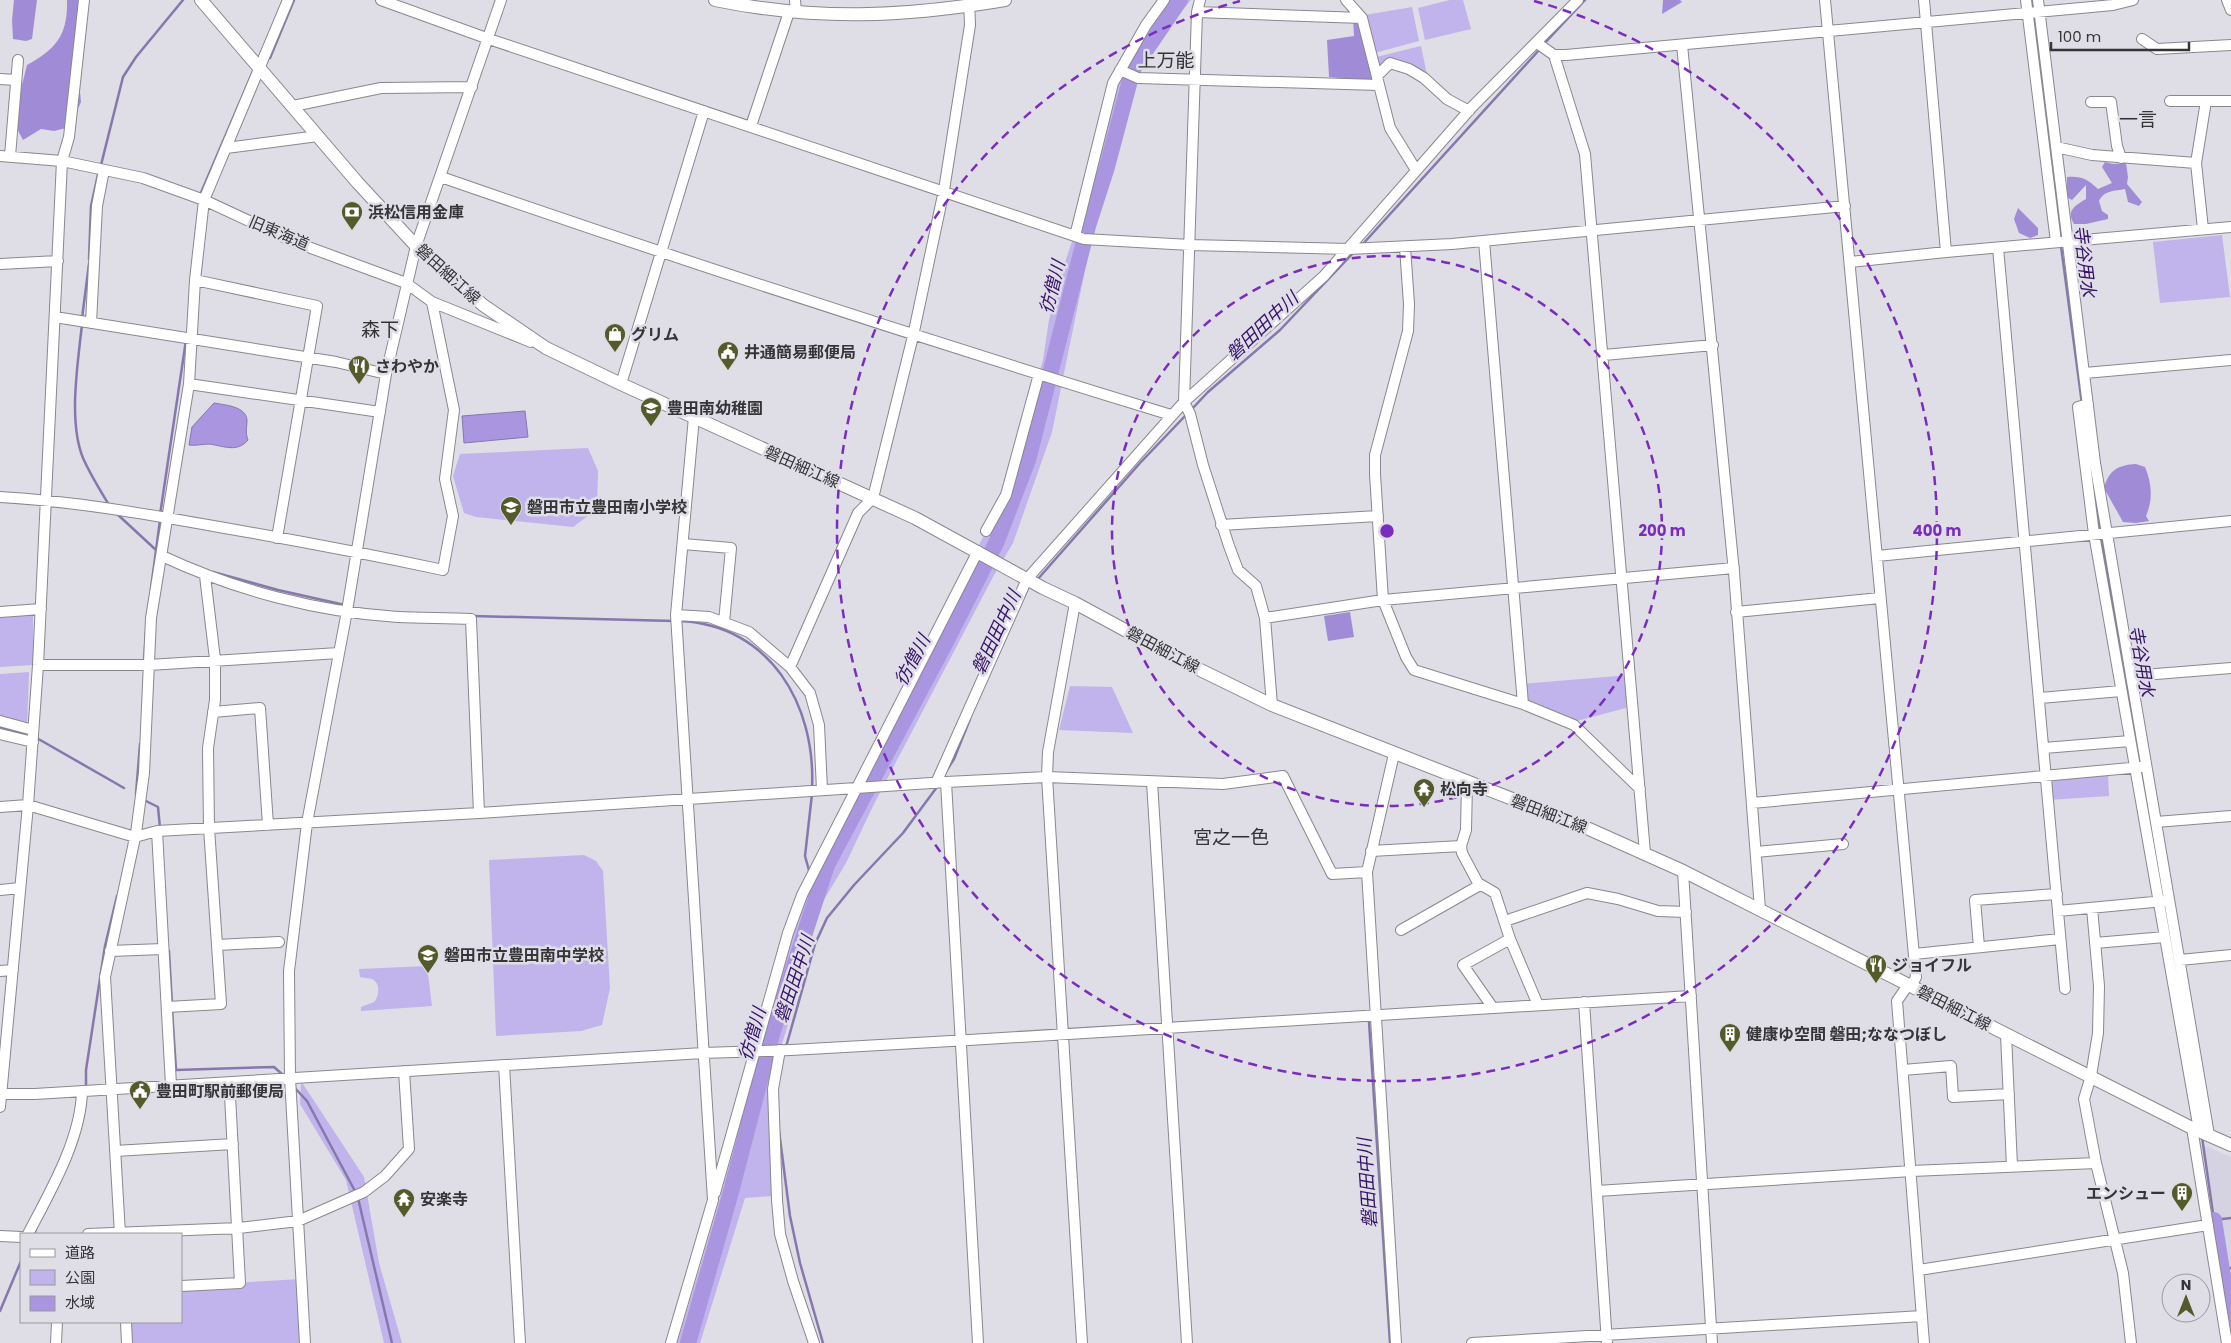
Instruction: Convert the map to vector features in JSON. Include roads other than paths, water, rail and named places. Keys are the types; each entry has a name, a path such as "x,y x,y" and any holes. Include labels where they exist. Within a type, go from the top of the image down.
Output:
{"main road":[{"name":"磐田細江線","path":"202,0 357,182 416,246 483,305 546,348 823,478 873,498 978,551 1184,662 1272,705 1646,853 2006,1035 2231,1145"},
{"path":"716,0 862,16 925,12 970,3 1005,0"}],"street":[{"path":"0,1107 34,730 62,162 69,137 84,0"},
{"path":"288,0 204,200 195,280 189,384 151,618 144,774 136,837 105,977 120,1233 239,1228 298,1221 364,1192 385,1176 409,1149 404,1071"},
{"path":"381,0 489,39 944,190 1080,238 1190,245 1349,249 1404,247 1845,206"},
{"path":"305,1343 290,1078 289,971 307,823 339,653 386,374 406,283 416,246 501,0"},
{"path":"1080,238 1113,82 1146,25 1164,0"},
{"path":"1200,0 1197,12 1184,402 1190,414 1221,524 1238,570 1256,586 1265,618 1272,705"},
{"path":"1346,0 1362,18 1390,128 1416,170"},
{"path":"978,1343 962,1040 941,782 1027,579 1171,415 1324,276 1469,111 1538,43 1578,0"},
{"path":"1825,0 1916,977 1897,1001 1912,1171 1924,1343"},
{"path":"1924,0 1946,252"},
{"path":"2026,0 2056,242"},
{"path":"2038,0 2088,404 2107,533 2156,822 2164,901 2164,937 2200,1131"},
{"path":"1554,55 2040,12 2113,5 2133,0"},
{"path":"2227,0 2231,10"},
{"path":"790,666 858,513 873,498 913,336 944,190 970,25 970,3"},
{"path":"751,126 794,8"},
{"path":"1197,12 1362,18"},
{"path":"2142,39 2157,49 2231,45"},
{"path":"1538,43 1554,55 1585,154 1646,853"},
{"path":"1682,45 1713,345 1726,503 1734,568 1760,909"},
{"path":"5,156 18,60"},
{"path":"1378,80 1390,63 1409,69 1424,78 1447,99 1469,111"},
{"path":"1120,70 1138,78 1378,80"},
{"path":"0,79 16,80"},
{"path":"293,106 381,88 472,87"},
{"path":"2170,101 2231,101"},
{"path":"2203,229 2196,163 2206,101"},
{"path":"2091,102 2111,102 2117,146 2121,158"},
{"path":"620,384 662,254 704,111"},
{"path":"226,148 318,136"},
{"path":"2056,147 2092,155 2196,163"},
{"name":"旧東海道","path":"5,156 62,162 143,178 204,200 292,240 406,283 432,302 546,348"},
{"path":"91,323 100,169"},
{"path":"441,177 662,254 913,336 1171,415"},
{"path":"1850,262 2231,227"},
{"path":"1484,241 1523,704"},
{"path":"1404,247 1409,304 1408,331 1375,455 1374,474 1384,600 1406,657 1414,670 1523,704 1574,725 1640,789"},
{"path":"1998,248 2026,541 2065,989"},
{"path":"0,264 58,261"},
{"path":"195,280 317,306 278,538"},
{"path":"0,497 45,500 168,518 356,551 443,570 453,516 445,479 454,410 432,302"},
{"path":"55,316 308,358 386,374"},
{"path":"1604,355 1713,345"},
{"path":"2085,373 2231,360"},
{"path":"986,531 1006,495 1039,374"},
{"path":"189,384 380,412"},
{"path":"2088,404 2078,407 2094,534 2135,768 2164,901 2180,960 2200,1131 2208,1224 2227,1343"},
{"path":"694,417 676,615 712,1200"},
{"path":"1221,524 1378,516"},
{"path":"1877,556 2231,520"},
{"path":"683,544 731,548 724,622"},
{"path":"671,1343 788,933 802,896 859,788 978,551"},
{"path":"162,556 205,576 273,596 346,611 398,617 471,619 479,813"},
{"path":"1265,618 1384,600 1734,568"},
{"path":"167,1007 220,1004 209,828 208,748 213,712 215,659 205,576"},
{"path":"1736,612 1880,598"},
{"path":"1076,603 1048,752 1047,778 1082,1343"},
{"path":"0,612 41,609"},
{"path":"676,615 709,617 749,632 790,666 810,693 819,725 822,790"},
{"path":"38,665 149,664 339,653"},
{"path":"2131,676 2231,668"},
{"path":"2040,698 2121,691"},
{"path":"213,712 260,708 268,825"},
{"path":"0,721 34,730"},
{"path":"0,734 33,742"},
{"path":"2044,748 2130,741"},
{"path":"1394,754 1367,872 1396,1343"},
{"path":"1752,803 2147,767"},
{"path":"0,806 28,805 136,837 157,831 479,813 941,782 1047,778 1223,784 1283,776 1332,874 1367,872"},
{"path":"1152,782 1187,1343"},
{"path":"1467,782 1466,830 1461,846 1462,853 1480,885 1495,893 1510,939 1538,1005"},
{"path":"2156,822 2231,816"},
{"path":"157,831 171,1084"},
{"path":"1756,852 1843,844"},
{"path":"1372,851 1461,846"},
{"path":"1683,871 1712,1343"},
{"path":"1401,930 1480,885"},
{"path":"0,890 20,888"},
{"path":"1505,921 1588,893 1618,899 1658,911 1686,912"},
{"path":"1978,947 1975,900 2056,894"},
{"path":"2058,911 2164,901"},
{"path":"2092,908 2099,986 2098,1033 2091,1076 2084,1099 2096,1163 2124,1273 2131,1343"},
{"path":"2095,943 2164,937"},
{"path":"1493,1008 1463,965 1510,939"},
{"path":"1914,954 2060,939"},
{"path":"217,945 279,942"},
{"path":"110,951 163,949"},
{"path":"2180,960 2231,955"},
{"path":"0,971 13,970"},
{"path":"0,1094 82,1091 171,1084 703,1053 755,1052 1691,996"},
{"path":"1584,1002 1607,1339"},
{"path":"2006,1035 2012,1166"},
{"path":"780,1050 773,1089 780,1234 793,1282 814,1343"},
{"path":"504,1066 520,1343"},
{"path":"1903,1070 1951,1066 1953,1097 2009,1094"},
{"path":"29,1233 58,1176 82,1106 82,1091"},
{"path":"182,1286 240,1283 239,1228 230,1096"},
{"path":"115,1151 234,1144"},
{"path":"1597,1191 1912,1171 2096,1163"},
{"path":"1919,1270 2208,1224"},
{"path":"0,1236 20,1237"},
{"path":"1472,1343 1607,1339 1711,1328 1922,1316"},
{"path":"56,1343 57,1323"},
{"path":"126,1323 127,1343"}],"water":[{"path":"214,403 234,407 246,415 248,440 244,444 235,448 209,444 189,445 192,427"},
{"path":"525,411 528,437 464,443 462,416"}],"waterway":[{"path":"101,165 123,77 136,57 183,0"},
{"path":"266,60 270,58 294,0"},
{"name":"彷僧川","path":"688,1343 731,1192 772,1034 827,865 947,640 996,543 1028,460 1088,226 1107,167 1133,69 1180,0"},
{"name":"磐田田中川","path":"1543,45 1585,0"},
{"name":"寺谷用水","path":"2031,0 2032,10"},
{"name":"寺谷用水","path":"2033,15 2037,44"},
{"name":"磐田田中川","path":"1362,245 1540,49"},
{"path":"200,195 254,69"},
{"path":"89,259 91,206 99,170"},
{"name":"寺谷用水","path":"2061,246 2082,404"},
{"name":"磐田田中川","path":"1191,410 1208,392 1280,330 1354,252"},
{"path":"82,318 89,264"},
{"path":"82,324 75,392 78,443 83,458 109,505"},
{"path":"160,515 186,340"},
{"name":"磐田田中川","path":"1037,580 1140,463 1187,414"},
{"name":"寺谷用水","path":"2092,476 2100,530"},
{"path":"116,513 156,550"},
{"path":"151,589 160,520"},
{"name":"寺谷用水","path":"2101,536 2121,656"},
{"path":"213,572 278,590 345,605"},
{"path":"473,616 674,621"},
{"path":"680,621 712,626 739,637 762,654 781,675 796,700 806,727 811,757 812,788"},
{"path":"144,662 146,632"},
{"name":"磐田田中川","path":"945,773 954,759 970,719"},
{"path":"0,727 30,735"},
{"path":"35,737 124,788"},
{"path":"136,794 140,744"},
{"name":"磐田田中川","path":"786,1047 815,944 827,918 854,885 903,833 937,787"},
{"path":"810,874 805,856 812,794"},
{"path":"144,800 158,807 160,828"},
{"path":"814,878 821,886"},
{"path":"86,1087 86,1070 105,946 117,896"},
{"path":"169,951 172,1005"},
{"path":"172,1010 176,1070 274,1067 283,1075"},
{"name":"磐田田中川","path":"1369,1022 1390,1343"},
{"path":"293,1086 307,1101 356,1193"},
{"name":"磐田田中川","path":"779,1131 790,1216 800,1263 823,1343"},
{"name":"寺谷用水","path":"2202,1137 2214,1220 2231,1218"},
{"path":"358,1198 392,1343"},
{"name":"寺谷用水","path":"2214,1220 2231,1327"},
{"path":"34,1233 36,1229"},
{"path":"0,1311 20,1263"},
{"path":"2222,1270 2231,1268"}],"place":[{"name":"浜松信用金庫","path":"352,231"},
{"name":"グリム","path":"615,353"},
{"name":"井通簡易郵便局","path":"728,371"},
{"name":"さわやか","path":"359,385"},
{"name":"豊田南幼稚園","path":"651,427"},
{"name":"磐田市立豊田南小学校","path":"511,526"},
{"name":"松向寺","path":"1424,808"},
{"name":"磐田市立豊田南中学校","path":"428,974"},
{"name":"ジョイフル","path":"1876,984"},
{"name":"健康ゆ空間 磐田;ななつぼし","path":"1730,1053"},
{"name":"豊田町駅前郵便局","path":"140,1110"},
{"name":"エンシュー","path":"2182,1212"},
{"name":"安楽寺","path":"404,1218"}],"district":[{"name":"上万能","path":"1166,60"},
{"name":"一言","path":"2138,119"},
{"name":"森下","path":"380,329"},
{"name":"宮之一色","path":"1231,837"}]}
